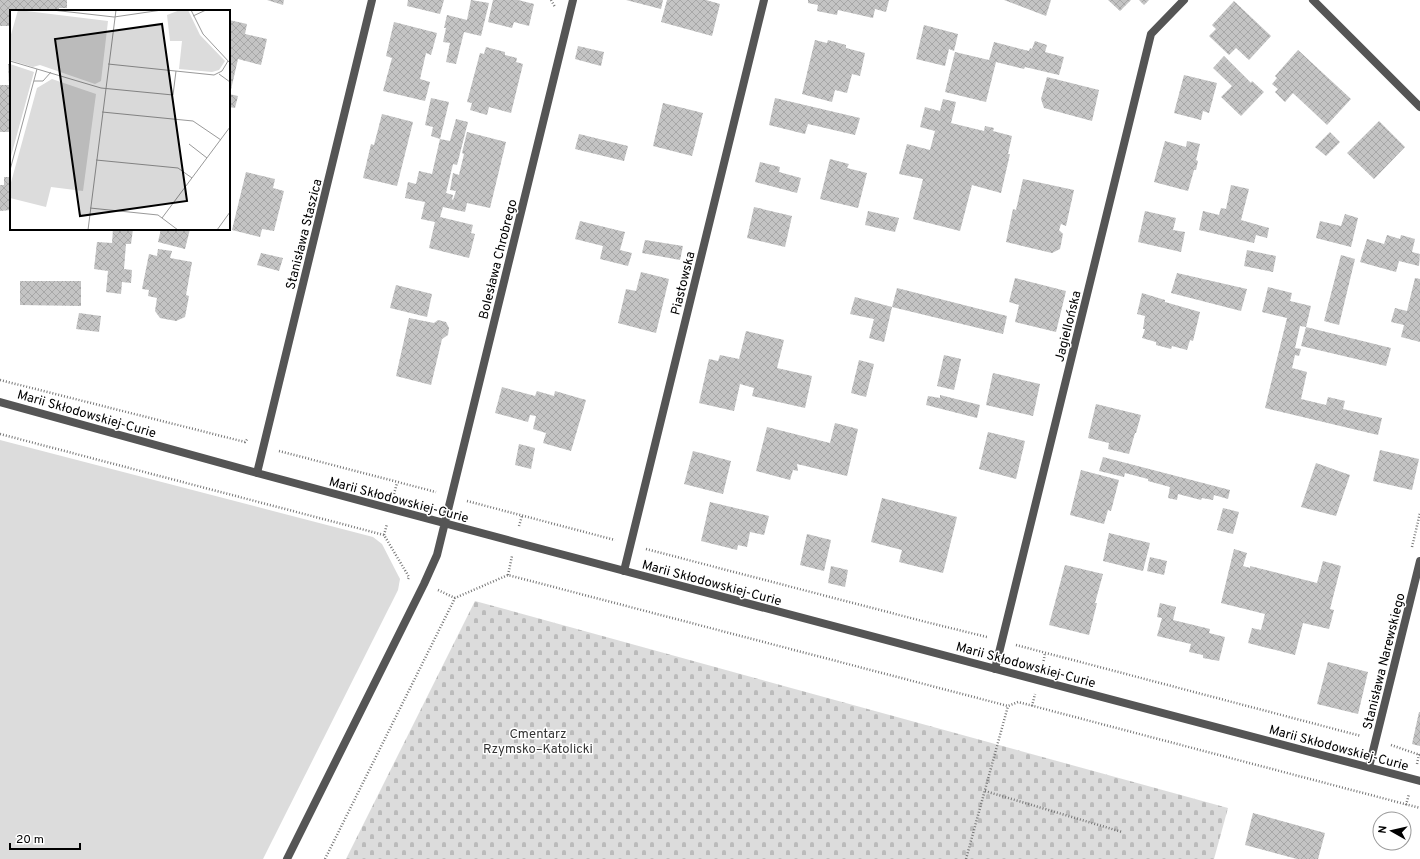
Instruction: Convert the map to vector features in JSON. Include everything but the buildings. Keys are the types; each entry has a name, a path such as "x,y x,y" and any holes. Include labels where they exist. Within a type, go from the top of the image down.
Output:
{"street":[{"name":"Stanisława Staszica","path":"257,473 372,0"},
{"name":"Bolesława Chrobrego","path":"287,859 437,555 573,0"},
{"name":"Piastowska","path":"624,571 764,0"},
{"name":"Jagiellońska","path":"995,669 1151,34 1184,0"},
{"path":"1313,0 1420,107"},
{"name":"Marii Skłodowskiej-Curie","path":"0,402 445,524 1420,780"},
{"name":"Stanisława Narewskiego","path":"1369,767 1420,561"}],"path":[{"path":"551,0 556,9"},
{"path":"0,380 245,442 249,435"},
{"path":"0,434 384,535 409,577 405,584"},
{"path":"278,450 618,540"},
{"path":"436,493 439,488"},
{"path":"1411,551 1420,513"},
{"path":"643,548 986,638 990,635"},
{"path":"325,859 456,598 508,575 1008,706 1018,702 1420,808"},
{"path":"1016,645 1362,736 1365,731"},
{"path":"966,859 1008,706"},
{"path":"984,791 1122,832"}],"green space":[{"path":"0,440 373,537 382,544 400,579 398,590 263,859 0,859"},
{"name":"Cmentarz Rzymsko–Katolicki","path":"475,601 1228,808 1214,859 346,859"}]}
